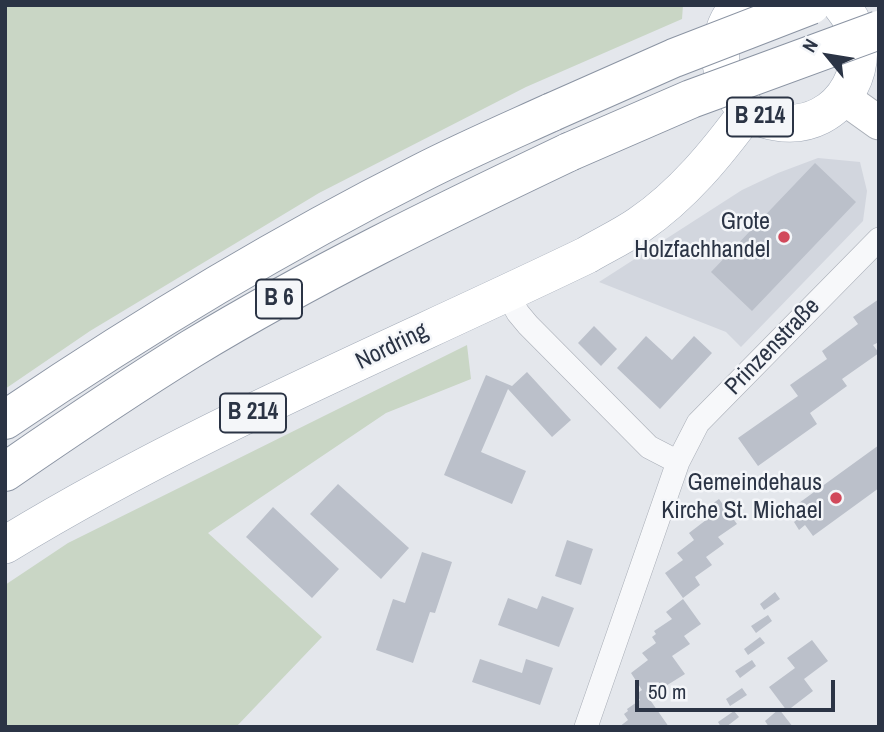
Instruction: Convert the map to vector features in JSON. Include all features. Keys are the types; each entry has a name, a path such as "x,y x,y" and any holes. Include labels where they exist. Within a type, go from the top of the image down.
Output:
{"highway":[{"name":"B 6","path":"5,420 148,328 295,240 422,172 674,58 811,5"},
{"name":"B 6","path":"5,472 203,342 314,279 441,213 569,152 691,99 862,14"}],"main road":[{"name":"B 214","path":"741,5 724,29 720,51 723,74 732,94 748,111 767,121 788,124 809,122 828,113 844,99"},
{"path":"862,14 860,62 854,82 844,99 879,123"},
{"name":"Nordring","path":"5,545 66,508 198,440 587,255 639,225 674,198 707,163 748,111"}],"street":[{"name":"Prinzenstraße","path":"586,727 678,462 698,424 879,239"},
{"path":"506,292 528,325 649,447 678,462"}],"shaded area":[{"path":"818,158 860,162 867,191 863,221 741,347 726,332 599,282 742,190"}],"green space":[{"path":"5,5 683,5 682,19 526,87 319,193 90,331 5,389"},
{"path":"467,345 471,379 386,413 208,533 322,637 236,727 5,727 5,585 68,543"}],"building":[{"name":"Grote Holzfachhandel","path":"815,163 856,202 752,311 711,272"},
{"path":"879,299 879,342 873,345 879,353 842,379 847,386 810,413 817,424 758,466 738,438 798,396 790,385 827,359 822,351 858,324 853,317"},
{"path":"594,326 617,349 601,366 578,343"},
{"path":"646,336 672,360 694,336 712,353 660,409 617,368"},
{"path":"527,372 571,420 552,437 508,389 481,452 526,471 512,504 444,475 486,375 512,386"},
{"name":"Gemeindehaus Kirche St. Michael","path":"879,445 879,488 813,536 805,525 799,530 794,522 799,518 792,508"},
{"path":"338,484 409,548 381,579 310,514"},
{"path":"719,499 737,524 718,537 724,544 706,557 712,565 695,577 700,585 683,598 665,573 683,560 677,553 694,540 689,533 706,520 701,512"},
{"path":"273,507 339,569 312,598 246,537"},
{"path":"567,540 593,549 581,585 555,576"},
{"path":"422,552 452,562 435,613 430,612 413,663 376,650 393,599 405,603"},
{"path":"775,592 780,599 764,610 760,604"},
{"path":"542,596 574,608 559,647 498,625 508,598 537,609"},
{"path":"683,599 701,624 684,636 690,644 672,656 685,674 648,697 669,727 619,727 628,720 624,714 627,709 640,700 636,694 642,690 631,673 648,660 642,653 656,643 652,637 656,634 654,631 672,619 666,612"},
{"path":"768,615 772,621 756,633 751,626"},
{"path":"760,637 765,643 748,655 744,649"},
{"path":"812,640 828,661 804,679 813,691 787,711 769,687 795,668 787,658"},
{"path":"480,659 522,673 526,659 553,668 540,705 472,682"},
{"path":"752,660 756,666 740,678 735,671"},
{"path":"742,688 747,695 730,706 726,699"},
{"path":"779,709 793,727 769,727 765,721"},
{"path":"734,711 739,717 726,727 721,727 718,722"}],"place":[{"name":"Grote Holzfachhandel","path":"784,237"},
{"name":"Gemeindehaus Kirche St. Michael","path":"836,498"}]}
